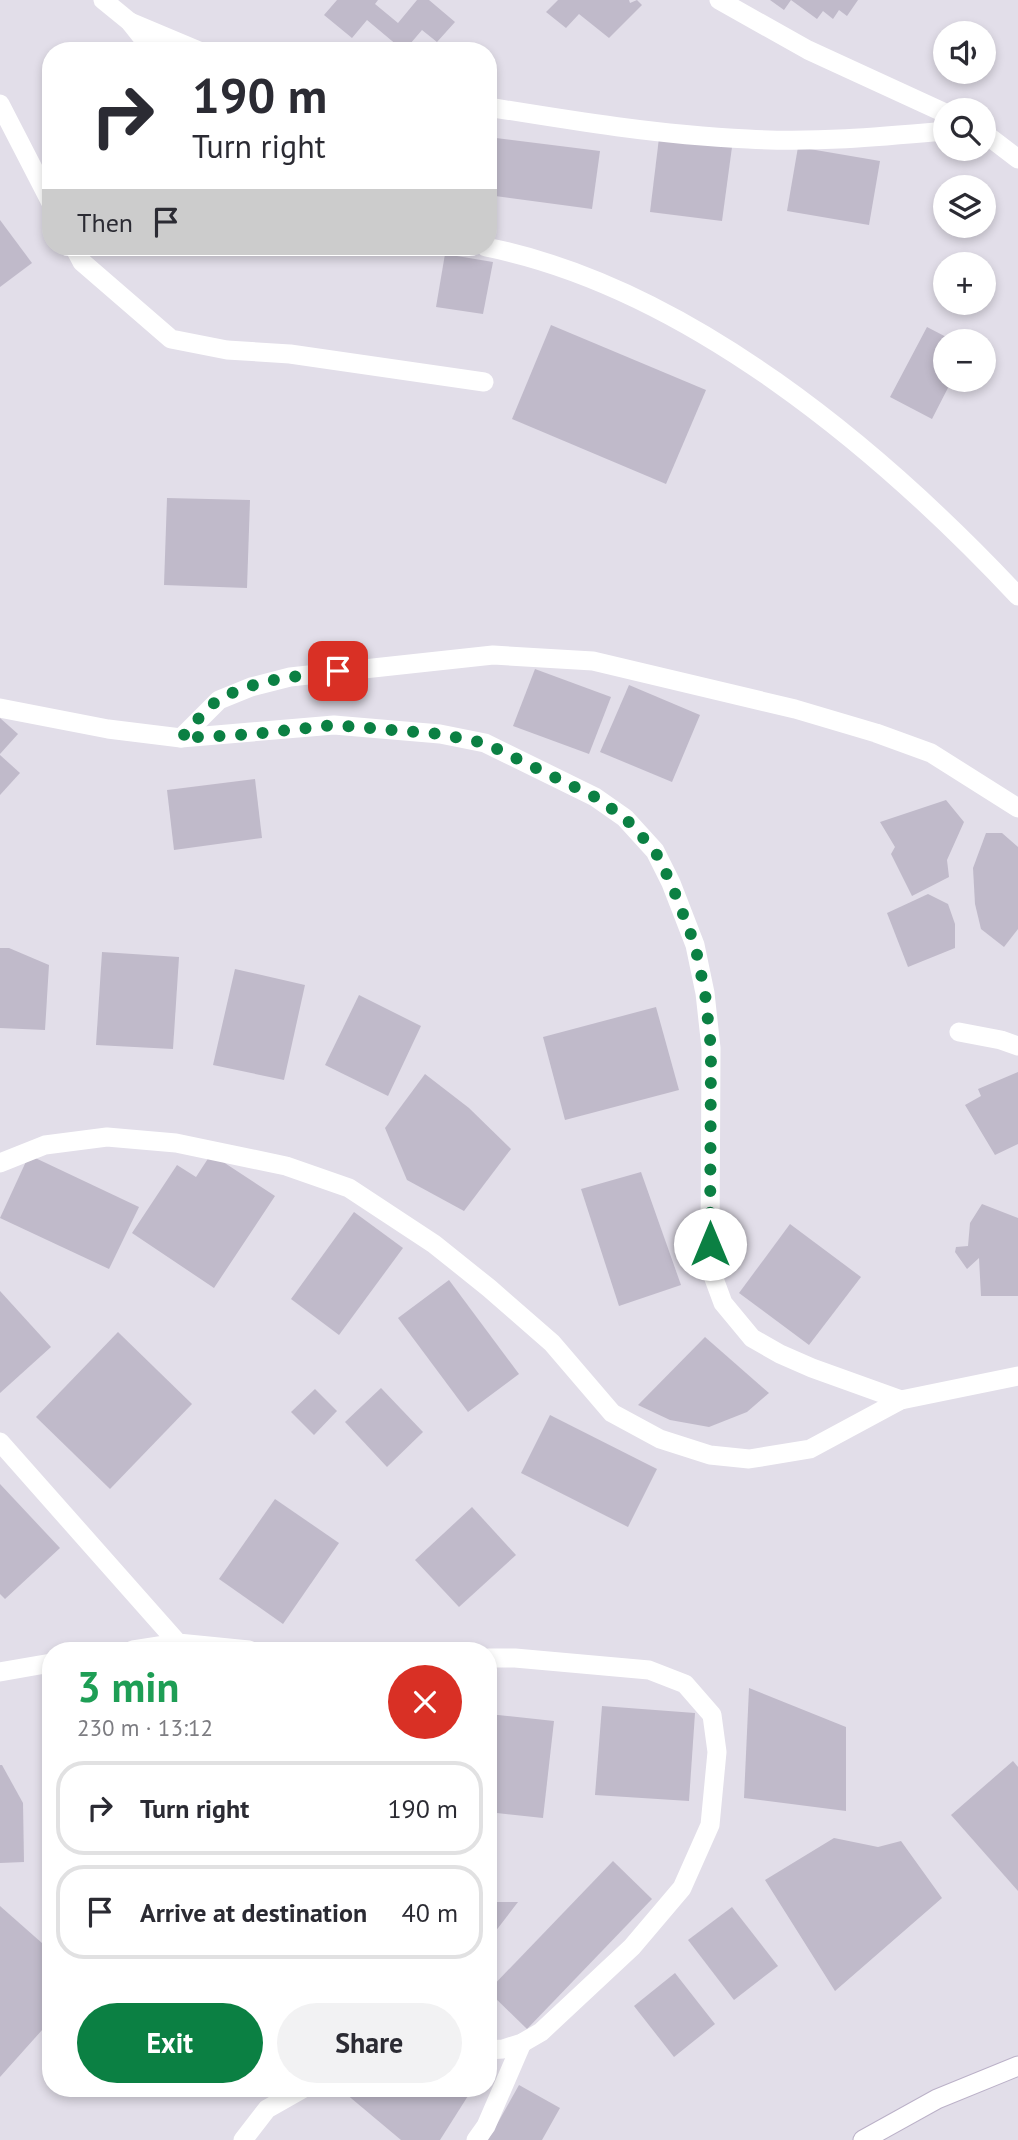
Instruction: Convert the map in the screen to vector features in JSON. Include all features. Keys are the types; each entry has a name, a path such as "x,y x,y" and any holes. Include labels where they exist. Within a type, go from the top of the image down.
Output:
{"street":[{"path":"103,0 130,22 146,42"},
{"path":"719,0 808,50 933,107"},
{"path":"130,22 178,42"},
{"path":"0,104 42,186"},
{"path":"497,109 606,127 749,139 858,139 933,132"},
{"path":"996,142 1018,159"},
{"path":"497,249 529,255 604,283 654,306 748,364 843,433 920,499 1018,596"},
{"path":"79,256 82,262 171,338 227,350 290,354 484,382"},
{"path":"181,738 219,700 251,687 289,677 493,655 593,661 795,709 876,733 931,753 1018,808"},
{"path":"0,708 108,729 181,738 254,734 334,725 440,734 485,743 595,797 625,818 655,851 671,883 695,945 705,993 711,1048 710,1244 713,1276 723,1303 752,1338 780,1354 901,1400"},
{"path":"959,1032 1018,1046"},
{"path":"0,1163 45,1145 107,1137 176,1143 273,1163 349,1188 434,1244 489,1288 552,1343 612,1413 660,1439 710,1455 749,1459 810,1449 901,1400 1018,1376"},
{"path":"0,1442 177,1642"},
{"path":"497,1658 649,1671 685,1684 712,1715 717,1752 710,1825 681,1888 632,1947 541,2032 522,2043 497,2049"},
{"path":"0,1672 42,1665"},
{"path":"477,2140 486,2126 522,2043"},
{"path":"863,2140 937,2099 1018,2066"},
{"path":"243,2140 267,2109 288,2097"}],"building":[{"path":"337,0 378,0 375,4 398,23 417,0 429,0 455,22 437,42 422,30 412,42 393,42 367,20 352,38 324,15"},
{"path":"558,0 629,0 630,3 637,0 642,5 609,38 579,14 566,28 546,12"},
{"path":"770,0 791,0 784,10"},
{"path":"791,0 858,0 847,16 839,10 833,19 823,11 817,19"},
{"path":"497,138 600,151 592,209 497,196"},
{"path":"659,138 732,147 722,221 650,212"},
{"path":"798,147 880,161 869,225 787,211"},
{"path":"0,220 32,263 0,287"},
{"path":"445,256 493,262 483,314 436,307"},
{"path":"551,325 706,390 666,484 512,419"},
{"path":"927,327 933,330 933,392 946,392 932,419 890,397"},
{"path":"167,498 250,500 247,588 164,585"},
{"path":"535,669 611,697 589,754 513,726"},
{"path":"629,685 700,715 672,782 600,752"},
{"path":"0,718 18,734 0,754"},
{"path":"0,755 20,773 0,795"},
{"path":"255,779 262,838 174,850 167,790"},
{"path":"946,800 964,822 947,860 949,877 912,896 891,854 895,847 880,822"},
{"path":"986,833 1002,833 1018,847 1018,929 1004,947 981,929 975,904 973,868"},
{"path":"928,894 948,904 955,924 955,948 908,967 887,913"},
{"path":"0,948 9,948 49,965 45,1030 0,1028"},
{"path":"102,952 179,957 173,1049 96,1045"},
{"path":"235,969 305,985 284,1080 213,1065"},
{"path":"359,995 421,1026 388,1096 325,1065"},
{"path":"656,1007 679,1090 565,1120 543,1037"},
{"path":"1018,1072 1018,1144 995,1155 965,1105 981,1096 978,1089"},
{"path":"425,1074 469,1108 511,1149 464,1211 407,1180 385,1128"},
{"path":"211,1154 275,1196 214,1288 132,1233 177,1165 196,1177"},
{"path":"29,1155 139,1207 109,1269 0,1218"},
{"path":"641,1172 681,1285 619,1306 581,1189"},
{"path":"982,1204 1018,1218 1018,1296 981,1296 979,1258 967,1269 955,1252 956,1247 968,1246 970,1223"},
{"path":"354,1212 403,1248 339,1335 291,1299"},
{"path":"790,1224 861,1277 809,1345 739,1293"},
{"path":"449,1280 519,1374 468,1412 398,1318"},
{"path":"0,1291 51,1347 0,1393"},
{"path":"118,1332 192,1404 110,1489 36,1417"},
{"path":"705,1337 769,1393 747,1412 709,1427 670,1420 638,1405"},
{"path":"381,1388 423,1432 387,1467 345,1422"},
{"path":"315,1389 337,1411 314,1435 291,1412"},
{"path":"550,1415 657,1469 628,1527 521,1473"},
{"path":"0,1484 60,1548 5,1599 0,1594"},
{"path":"275,1499 339,1543 283,1624 219,1579"},
{"path":"472,1507 516,1555 459,1607 415,1560"},
{"path":"749,1688 846,1727 846,1811 744,1798"},
{"path":"602,1706 695,1713 689,1801 595,1795"},
{"path":"497,1715 554,1721 543,1818 497,1813"},
{"path":"1013,1761 1018,1767 1018,1891 951,1815"},
{"path":"0,1765 23,1803 24,1862 0,1863"},
{"path":"834,1838 878,1847 901,1841 942,1898 835,1991 765,1880"},
{"path":"613,1861 652,1899 527,2029 497,2000 497,1982"},
{"path":"497,1902 518,1902 497,1929"},
{"path":"0,1906 42,1943 42,2030 0,2077"},
{"path":"732,1907 778,1966 734,2000 688,1940"},
{"path":"675,1973 715,2024 674,2057 634,2006"},
{"path":"519,2085 560,2108 542,2140 488,2140"},
{"path":"350,2097 467,2097 440,2140 401,2140"}],"route":[{"path":"338,671 289,677 251,687 219,700 181,738 254,734 334,725 440,734 485,743 595,797 625,818 655,851 671,883 695,945 705,993 711,1048 710,1244"}]}
